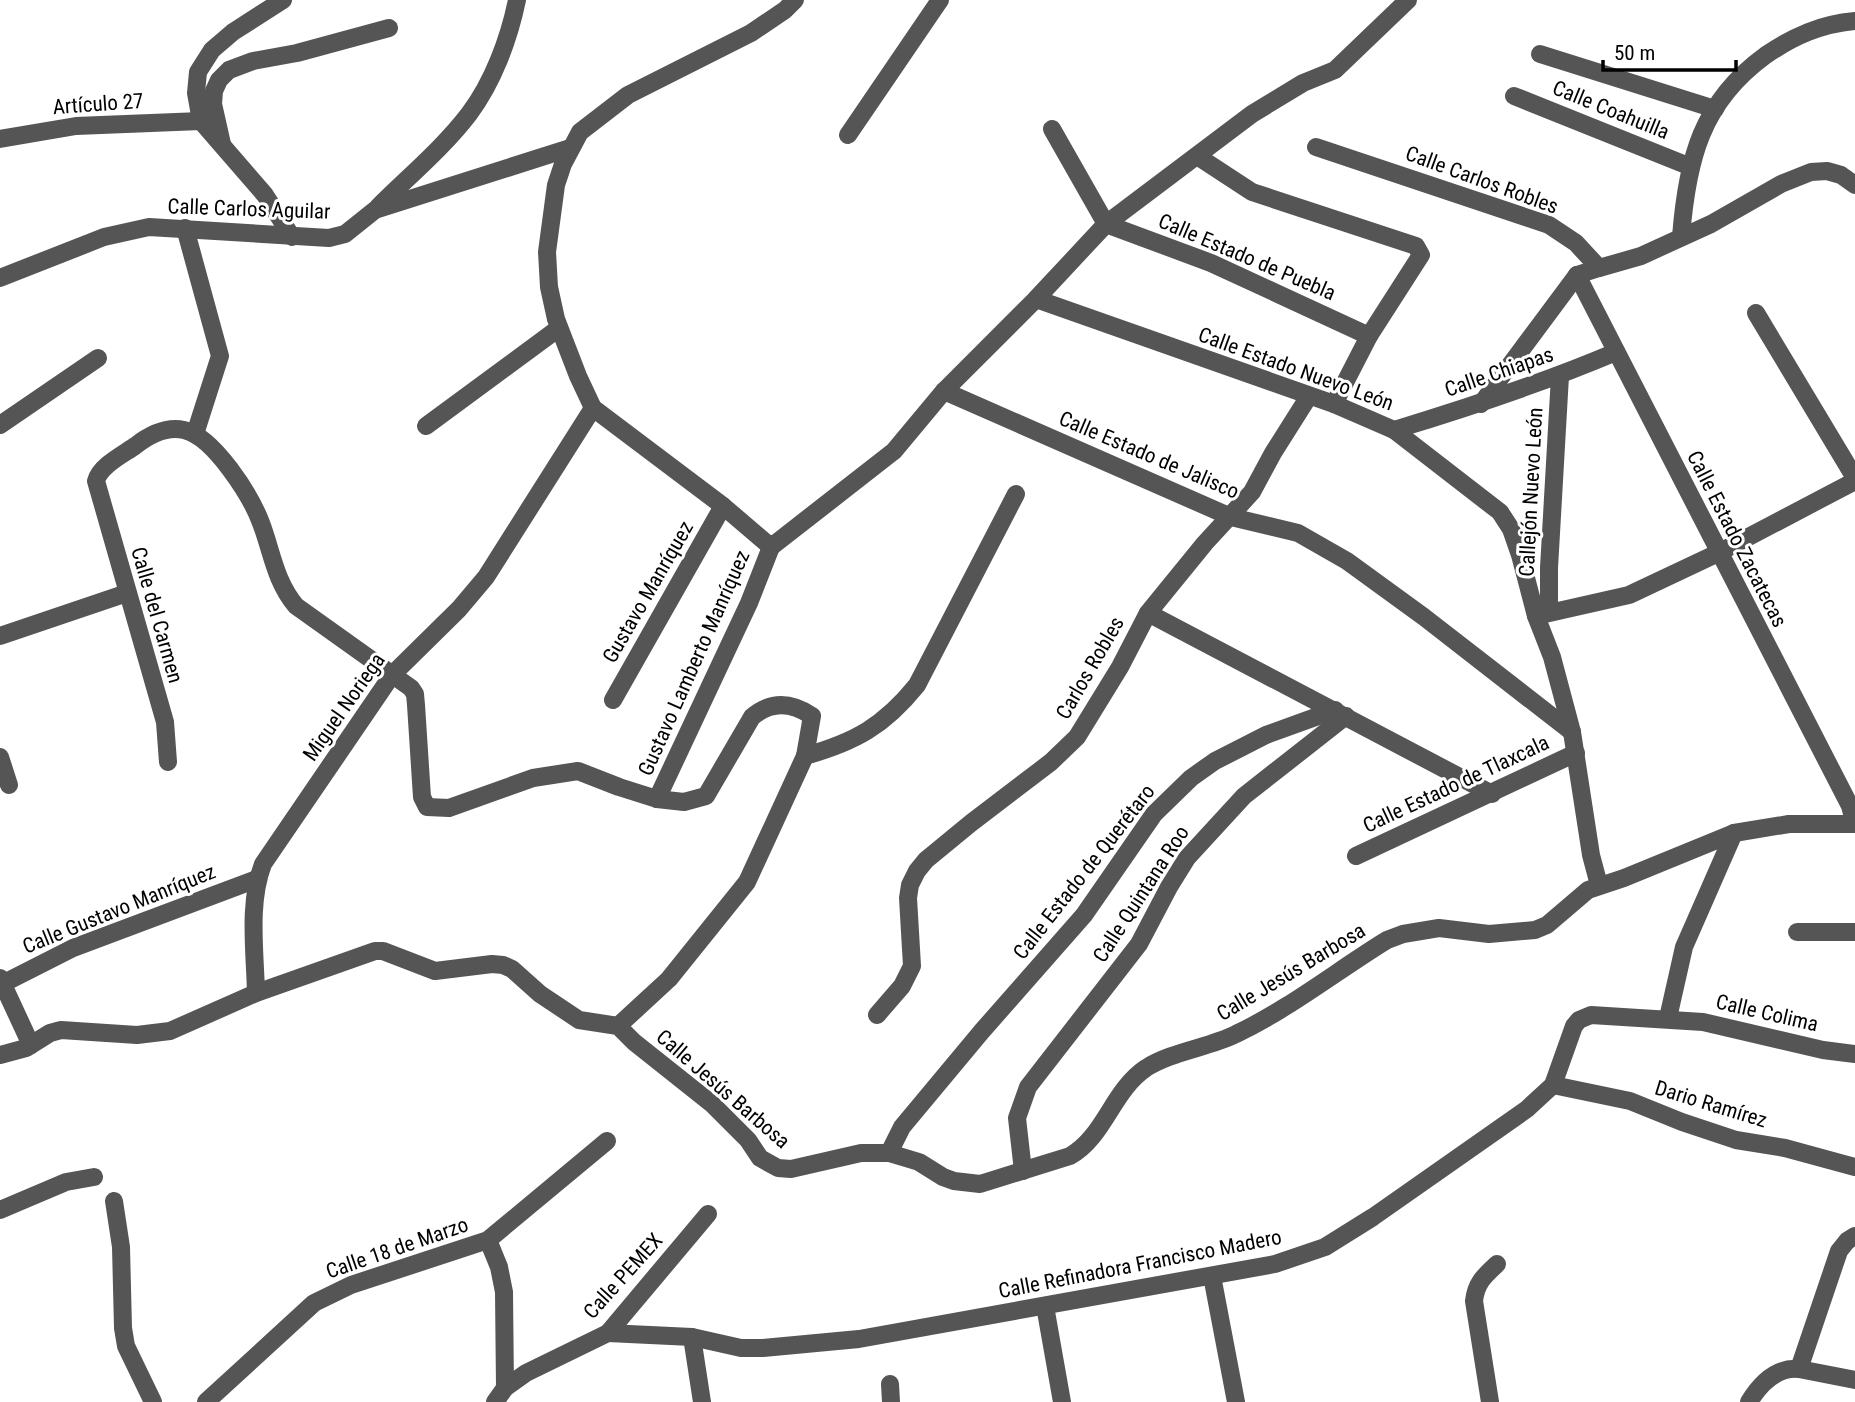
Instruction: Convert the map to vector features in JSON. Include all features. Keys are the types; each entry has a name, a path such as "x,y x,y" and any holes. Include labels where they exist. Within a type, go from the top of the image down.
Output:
{"street":[{"path":"283,0 233,32 212,50 198,72 195,93 201,121 273,206 292,237"},
{"path":"375,209 450,136 482,94 511,30 517,0"},
{"path":"795,0 751,33 628,95 580,132 570,148 556,185 547,252 549,287 559,328 593,408 723,506 771,547 894,451 944,391 1106,224 1262,108 1303,83 1335,70 1408,0"},
{"path":"848,135 940,0"},
{"path":"1681,237 1694,152 1715,108 1731,85 1748,69 1791,39 1813,29 1855,21"},
{"path":"222,144 213,104 214,91 219,80 229,70 253,61 297,53 389,28"},
{"path":"1541,54 1715,108"},
{"name":"Calle Coahuilla","path":"1514,96 1691,167"},
{"name":"Artículo 27","path":"0,139 76,126 201,121"},
{"path":"1052,128 1106,224"},
{"name":"Calle Carlos Robles","path":"1316,147 1549,225 1576,243 1599,268"},
{"name":"Calle Carlos Aguilar","path":"0,278 116,234 149,228 329,238 345,234 375,209 570,148"},
{"path":"1197,156 1251,192 1416,246 1421,256 1369,335 1334,404"},
{"path":"1481,404 1577,275 1641,256 1711,224 1781,184 1811,172 1827,171 1841,175 1855,185"},
{"name":"Calle Estado de Puebla","path":"1106,224 1211,263 1369,335"},
{"path":"0,1055 31,1045 50,1032 61,1030 137,1035 170,1031 256,993 366,952 383,951 435,971 503,965 579,1020 618,1026 668,979 747,882 804,756 812,716 798,707 763,707 752,717 706,796 684,802 657,799 578,771 533,778 449,808 427,807 423,802 421,789 415,694 405,683 296,606 287,596 276,573 261,521 247,496 230,470 207,444 195,435 220,356 186,228"},
{"name":"Calle Estado Zacatecas","path":"1577,275 1718,552 1852,799 1855,824"},
{"name":"Calle Estado Nuevo León","path":"1036,299 1334,404 1394,430 1500,512 1511,529 1543,614 1572,732 1591,855 1599,885"},
{"path":"1543,614 1629,595 1855,480 1756,313"},
{"path":"426,426 559,328"},
{"name":"Calle Chiapas","path":"1394,430 1481,404 1560,376 1616,352"},
{"path":"0,425 98,358"},
{"name":"Callejón Nuevo León","path":"1543,614 1549,568 1560,376"},
{"name":"Calle Estado de Jalisco","path":"944,391 1231,517 1298,533 1347,561 1572,732"},
{"name":"Carlos Robles","path":"877,1014 902,986 912,966 908,898 910,885 917,872 926,860 1051,762 1077,737 1120,667 1148,614 1205,542 1252,492 1309,396"},
{"name":"Miguel Noriega","path":"256,993 257,879 262,864 392,675 459,609 485,577 593,408"},
{"name":"Calle del Carmen","path":"169,762 165,722 96,481 102,470 149,436 167,430 183,430 195,435"},
{"path":"804,756 833,748 866,734 900,706 916,685 1016,494"},
{"name":"Gustavo Manríquez","path":"613,700 723,506"},
{"name":"Gustavo Lamberto Manríquez","path":"657,799 749,603 771,547"},
{"path":"0,636 127,593"},
{"path":"1148,614 1492,794"},
{"name":"Calle Estado de Querétaro","path":"889,1153 902,1127 1084,915 1163,805 1191,778 1215,761 1266,735 1340,713"},
{"name":"Calle Quintana Roo","path":"1023,1171 1017,1118 1028,1087 1139,944 1187,858 1255,787 1340,713"},
{"name":"Calle Estado de Tlaxcala","path":"1356,856 1576,753"},
{"path":"0,757 9,785"},
{"name":"Calle Jesús Barbosa","path":"618,1026 712,1104 748,1140 760,1158 770,1165 791,1169 861,1153 889,1153 919,1162 943,1177 965,1184 991,1182 1070,1156 1088,1144 1124,1088 1147,1068 1159,1061 1240,1032 1387,940 1403,934 1439,928 1489,934 1535,930 1547,925 1581,895 1599,885 1624,878 1734,833 1789,824 1855,824"},
{"path":"1668,1018 1684,947 1734,833"},
{"name":"Calle Gustavo Manríquez","path":"1,982 73,948 257,879"},
{"path":"1797,932 1855,932"},
{"path":"1,982 31,1045"},
{"name":"Calle Refinadora Francisco Madero","path":"608,1333 692,1337 741,1348 799,1346 859,1339 1275,1264 1325,1247 1373,1217 1527,1109 1553,1085 1574,1026 1579,1020 1597,1014 1668,1018"},
{"name":"Calle Colima","path":"1668,1018 1703,1022 1823,1050 1855,1054"},
{"name":"Dario Ramírez","path":"1553,1085 1630,1101 1736,1140 1785,1148 1855,1167"},
{"name":"Calle 18 de Marzo","path":"206,1402 298,1316 332,1293 488,1240 607,1142"},
{"path":"0,1210 66,1182 94,1177"},
{"path":"114,1201 122,1257 123,1328 126,1346 153,1402"},
{"name":"Calle PEMEX","path":"500,1395 545,1362 608,1333 708,1214"},
{"path":"1799,1369 1839,1251 1855,1236"},
{"path":"488,1240 499,1267 504,1292 500,1395"},
{"path":"1490,1402 1474,1301 1480,1280 1497,1264"},
{"path":"1212,1276 1236,1402"},
{"path":"1045,1306 1062,1402"},
{"path":"692,1337 702,1402"},
{"path":"1749,1402 1769,1378 1788,1368 1855,1380"}]}
